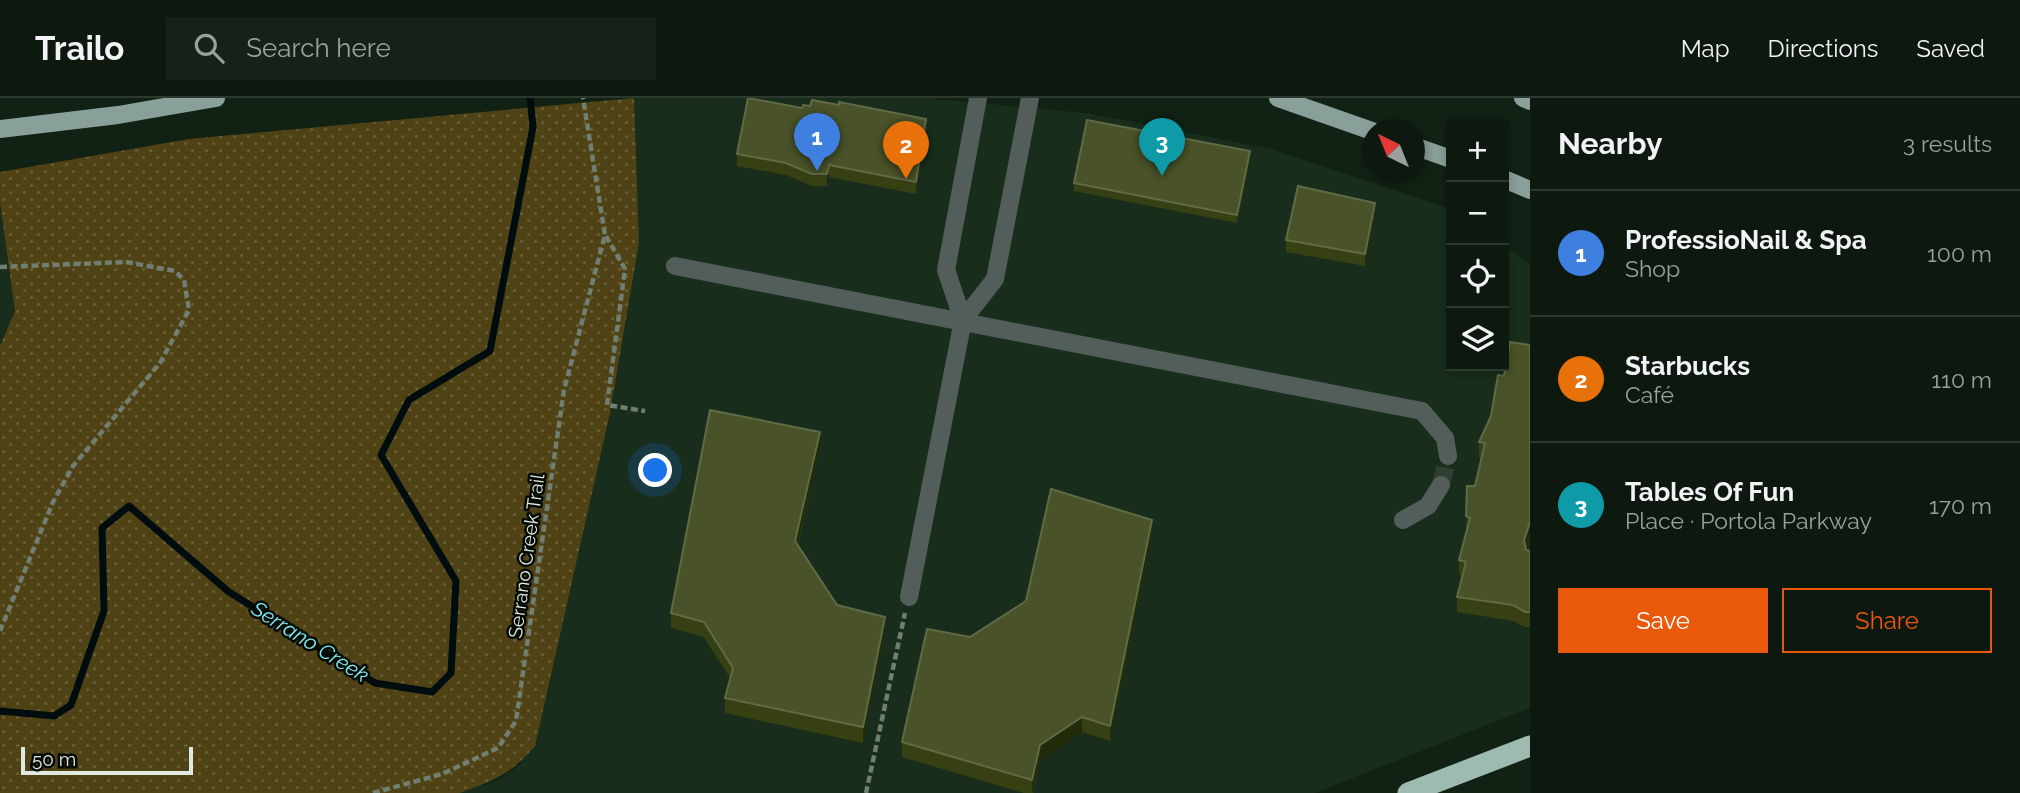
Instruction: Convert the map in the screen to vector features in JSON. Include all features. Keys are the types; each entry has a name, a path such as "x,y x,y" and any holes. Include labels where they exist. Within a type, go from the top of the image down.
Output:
{"highway":[{"path":"1408,793 1530,746"}],"main road":[{"path":"0,129 118,115 216,98"},
{"path":"1278,98 1362,127"},
{"path":"1523,98 1530,101"},
{"path":"1425,150 1446,157"},
{"path":"1509,181 1530,190"}],"street":[{"path":"963,320 946,270 978,98"},
{"path":"909,597 963,320 995,279 1030,98"},
{"path":"675,266 1422,411 1445,438 1448,456"},
{"path":"1403,520 1428,506 1436,498 1441,485"}],"path":[{"name":"Serrano Creek Trail","path":"583,98 605,235 625,270 607,405 645,411"},
{"name":"Serrano Creek Trail","path":"373,793 442,774 498,748 516,721 564,390 605,235"},
{"path":"0,267 126,262 174,271 184,280 189,310 160,363 73,466 53,502 0,631"},
{"path":"866,793 909,597"}],"shaded area":[{"path":"634,98 925,98 1087,113 1271,149 1362,179 1362,182 1370,182 1446,207 1446,371 1509,371 1509,249 1530,264 1530,708 1315,793 460,793 498,780 518,766 535,745 610,413 639,243"},
{"path":"634,98 639,243 610,413 535,746 526,756 501,776 460,793 0,793 0,346 15,311 0,203 0,172 189,139"},
{"path":"0,203 15,311 0,346"}],"building":[{"path":"748,98 802,108 803,105 810,106 812,100 839,105 839,102 926,119 916,182 829,165 827,174 812,174 786,163 737,154"},
{"path":"1087,120 1250,151 1237,215 1074,183"},
{"path":"1298,186 1375,203 1365,254 1286,240"},
{"path":"1510,342 1530,345 1530,522 1524,540 1526,550 1530,551 1530,612 1513,605 1457,597 1466,562 1459,560 1470,518 1466,516 1467,486 1475,486 1485,443 1479,442 1491,416 1498,375 1504,376 1505,371 1509,371"},
{"path":"710,410 820,432 795,541 837,605 885,617 863,727 725,698 733,668 704,622 671,613"},
{"path":"1051,489 1152,520 1110,726 1082,717 1040,745 1032,780 902,742 927,629 970,637 1026,601"}],"waterway":[{"name":"Serrano Creek","path":"0,711 54,716 71,705 104,611 102,528 129,506 229,592 375,683 432,692 451,673 456,581 381,455 409,400 490,351 533,127 530,98"}],"tunnel":[{"path":"1441,485 1448,456"}],"place":[{"name":"ProfessioNail & Spa","path":"817,171"},
{"name":"Tables Of Fun","path":"1162,176"},
{"name":"Starbucks","path":"906,179"}]}
